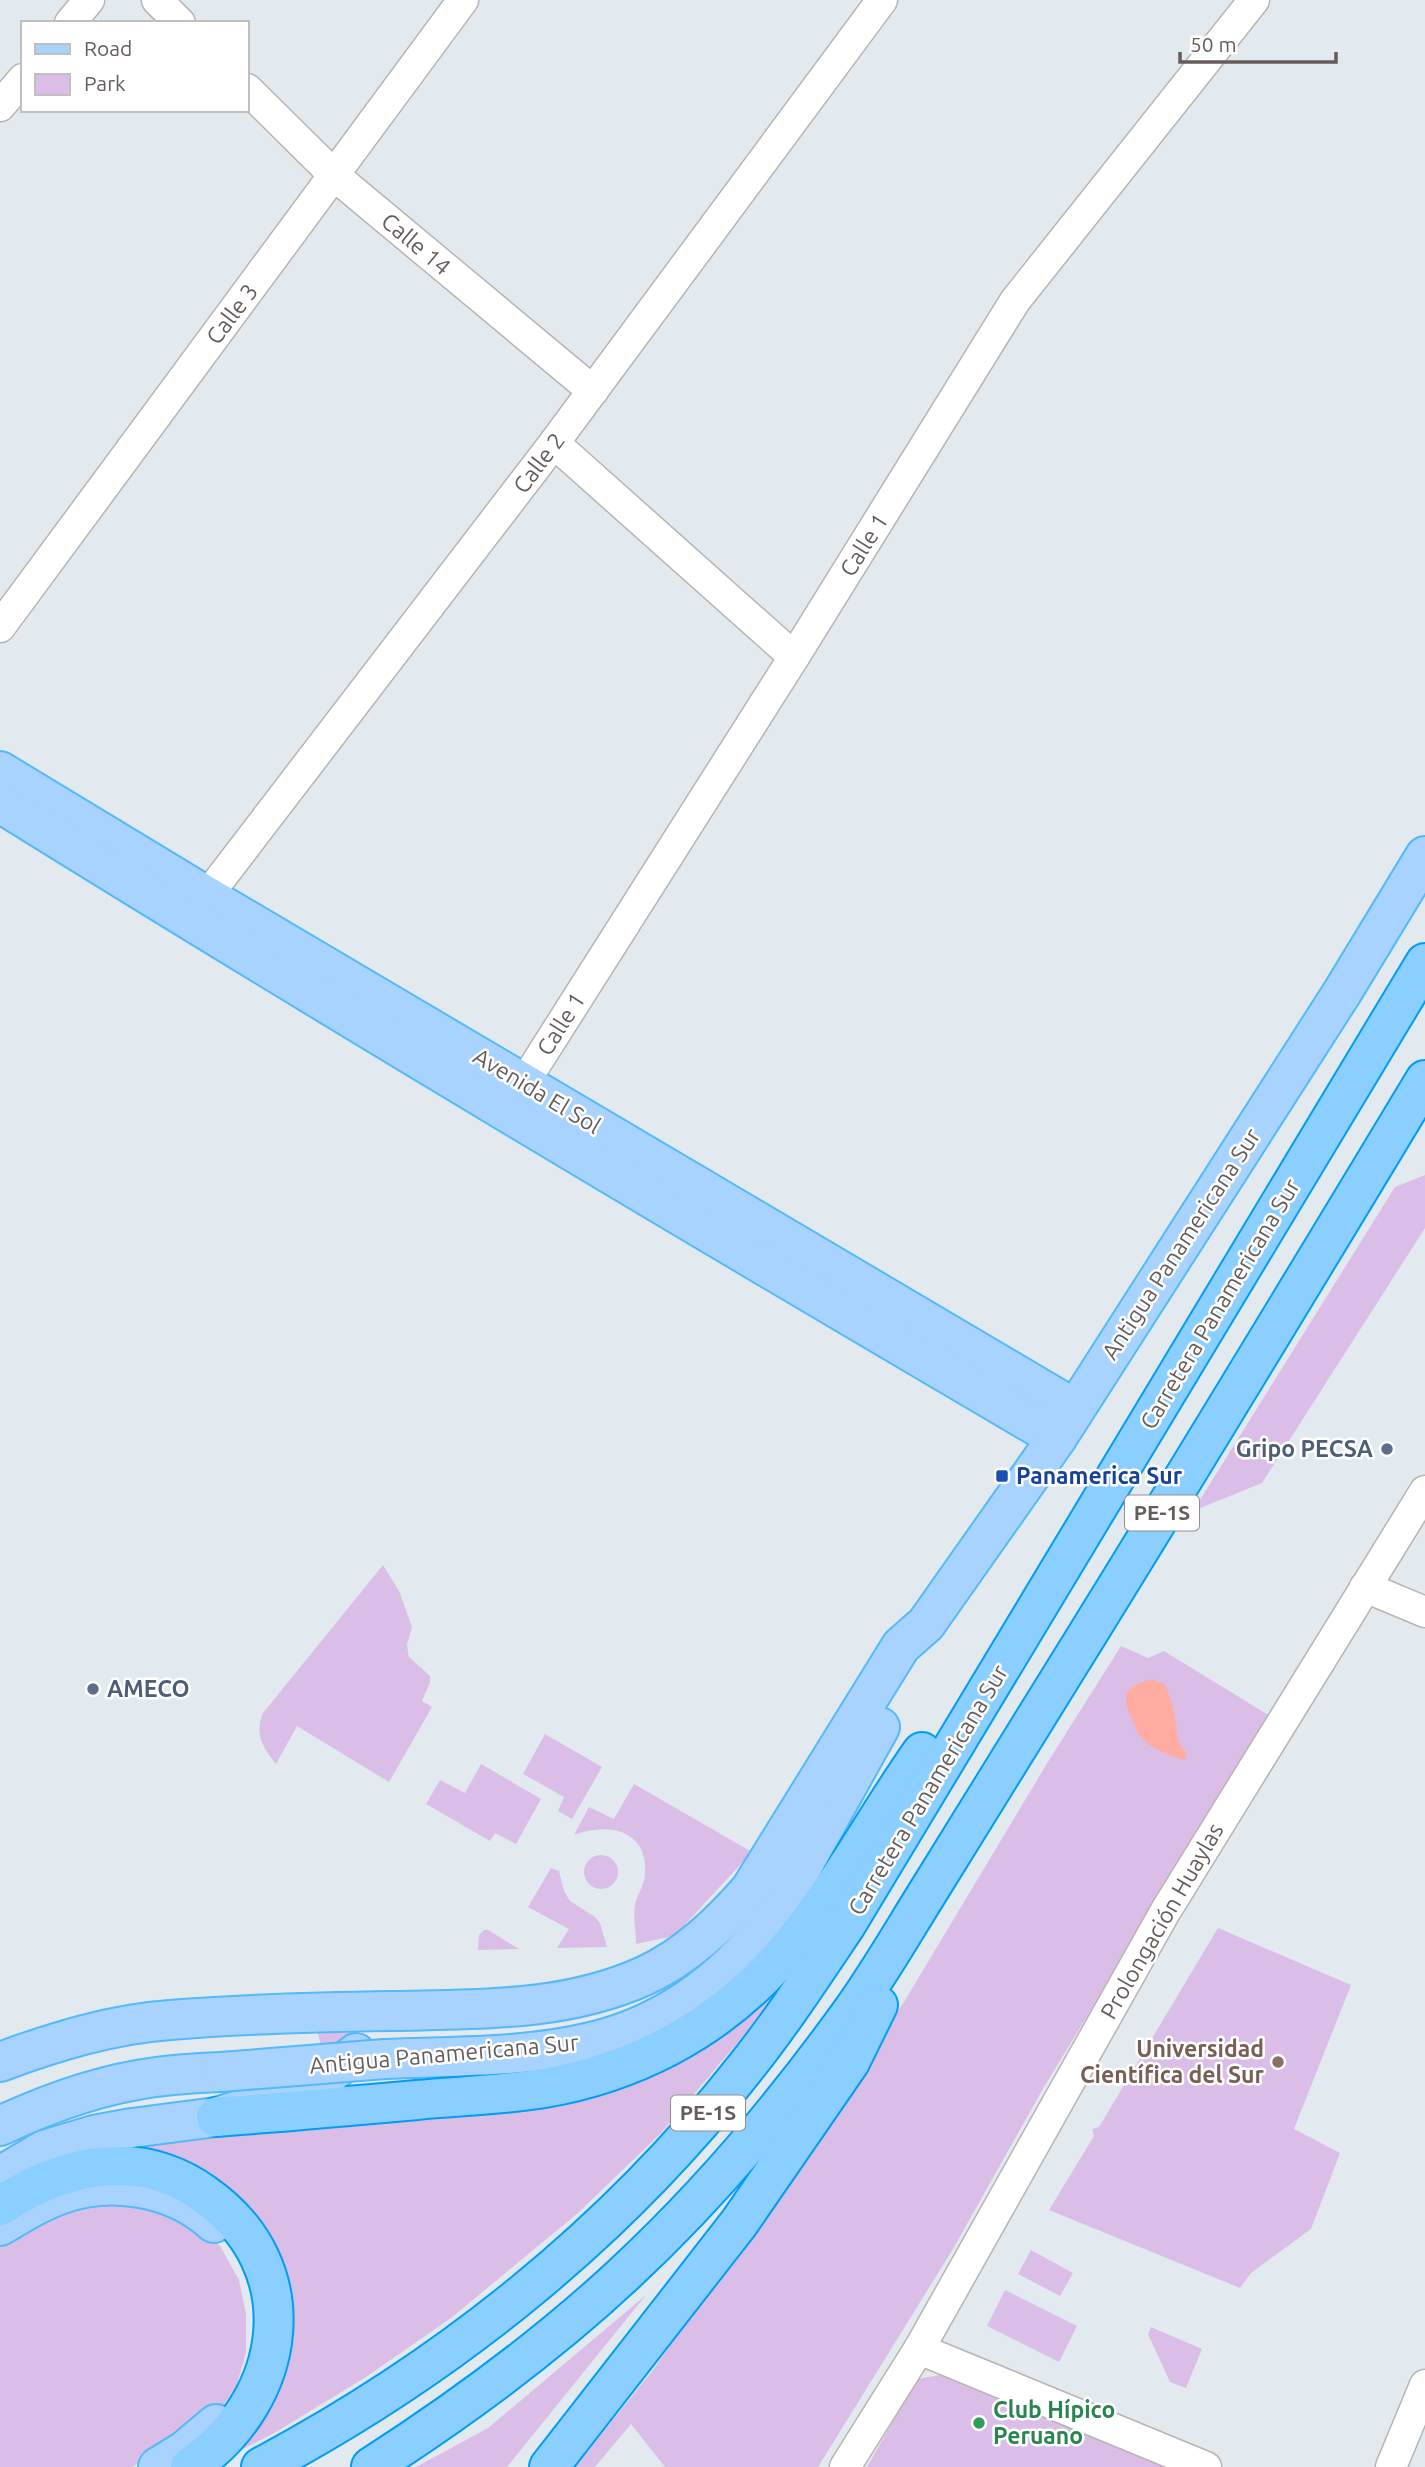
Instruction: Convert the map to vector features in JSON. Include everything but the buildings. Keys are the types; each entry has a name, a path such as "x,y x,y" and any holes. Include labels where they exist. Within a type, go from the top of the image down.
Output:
{"highway":[{"name":"Carretera Panamericana Sur","path":"261,2467 351,2417 461,2343 563,2260 654,2173 745,2068 846,1926 1425,963"},
{"name":"PE-1S","path":"371,2467 461,2407 587,2307 655,2245 782,2104 854,2009 895,1944 1122,1580 1425,1080"},
{"path":"1354,1198 1425,1134"},
{"path":"216,2117 543,2088 616,2069 684,2039 737,2001 791,1945 937,1731 1022,1633"},
{"path":"549,2467 739,2223 837,2082 873,2018 890,1969 895,1944"},
{"path":"0,2206 22,2192 63,2174 122,2165 143,2168 182,2181 215,2202 244,2230 255,2249 269,2288 274,2333 271,2354 257,2395 245,2414 213,2449 190,2467"}],"main road":[{"name":"Avenida El Sol","path":"0,771 198,908"},
{"name":"Avenida El Sol","path":"0,803 198,908 1066,1423"},
{"name":"Antigua Panamericana Sur","path":"0,2062 99,2032 167,2020 300,2012 504,2009 562,2002 634,1980 684,1952 726,1917 750,1890 901,1646 926,1624 1066,1423 1343,990 1425,856"},
{"name":"Antigua Panamericana Sur","path":"0,2126 36,2109 115,2085 155,2077 385,2059 520,2052 592,2042 657,2018 710,1984 760,1935 781,1905 920,1657 926,1624"},
{"path":"0,2176 44,2150 94,2135 132,2127 216,2117 295,2093 321,2081 381,2034 404,2018 422,2010"},
{"path":"0,2087 76,2061 130,2049 179,2042 281,2034 293,2035 303,2041 310,2056 308,2076 295,2093"},
{"path":"0,2226 30,2207 65,2193 105,2186 141,2188 161,2192 196,2209 221,2229 234,2245 251,2281 257,2320 256,2340 244,2386 218,2422 184,2451 158,2467"}],"street":[{"path":"72,21 89,0"},
{"path":"157,0 178,21"},
{"name":"Calle 3","path":"0,627 463,0"},
{"name":"Calle 2","path":"198,908 554,443 883,0"},
{"name":"Calle 1","path":"515,1098 794,657 1014,301 1254,0"},
{"path":"0,106 21,81"},
{"name":"Calle 14","path":"248,90 335,176 593,391"},
{"path":"554,443 794,657"},
{"name":"Prolongación Huaylas","path":"845,2467 919,2349 1165,1912 1425,1491"},
{"path":"1365,1587 1425,1612"},
{"path":"919,2349 1206,2467"},
{"path":"1391,2467 1425,2385"}],"green space":[{"path":"1425,1175 1425,1228 1262,1483 1193,1511 1395,1187"},
{"path":"383,1565 399,1591 412,1627 407,1645 409,1657 430,1676 422,1701 432,1707 389,1782 297,1726 276,1764 261,1740 259,1728 263,1713"},
{"path":"1121,1646 1148,1658 1164,1651 1270,1716 1044,2087 953,2249 818,2467 665,2467 631,2424 595,2467 575,2467 653,2370 775,2195 904,2002 1046,1765"},
{"path":"545,1734 602,1767 572,1819 558,1811 564,1797 523,1774"},
{"path":"481,1764 541,1799 516,1844 495,1833 490,1841 426,1804 440,1780 465,1793"},
{"path":"634,1784 752,1852 679,1931 669,1937 636,1944 635,1905 645,1873 640,1847 633,1838 612,1830 599,1829 574,1835 589,1807 614,1819"},
{"path":"601,1855 613,1860 618,1872 613,1884 601,1889 589,1884 584,1872 589,1860"},
{"path":"551,1868 559,1871 564,1891 570,1901 600,1923 607,1947 557,1948 569,1929 528,1907"},
{"path":"1218,1928 1351,1985 1294,2129 1340,2153 1311,2229 1251,2273 1240,2288 1049,2210 1094,2136 1092,2129 1099,2127"},
{"path":"484,1930 519,1949 478,1950 479,1935"},
{"path":"796,1961 751,2027 660,2134 578,2213 451,2318 366,2377 276,2432 212,2465 290,2298 284,2263 269,2234 247,2205 210,2172 163,2155 87,2149 521,2104"},
{"path":"317,2029 362,2030 324,2052"},
{"path":"111,2193 184,2211 220,2246 239,2280 246,2314 246,2353 236,2387 215,2416 191,2437 132,2467 0,2467 0,2241"},
{"path":"1031,2250 1073,2273 1060,2296 1018,2274"},
{"path":"1005,2290 1077,2326 1059,2362 987,2326"},
{"path":"646,2295 507,2467 416,2467 488,2428"},
{"path":"1151,2327 1202,2349 1186,2388 1170,2382 1148,2334"},
{"name":"Club Hípico Peruano","path":"950,2375 1173,2467 867,2467 917,2379"}],"shaded area":[{"path":"1151,1679 1165,1684 1173,1706 1178,1740 1187,1755 1184,1760 1165,1754 1141,1738 1131,1717 1126,1702 1128,1692 1136,1685"}],"place":[{"name":"Gripo PECSA","path":"1387,1449"},
{"name":"Panamerica Sur","path":"1002,1476"},
{"name":"AMECO","path":"93,1689"},
{"name":"Universidad Científica del Sur","path":"1278,2062"},
{"name":"Club Hípico Peruano","path":"979,2423"}]}
